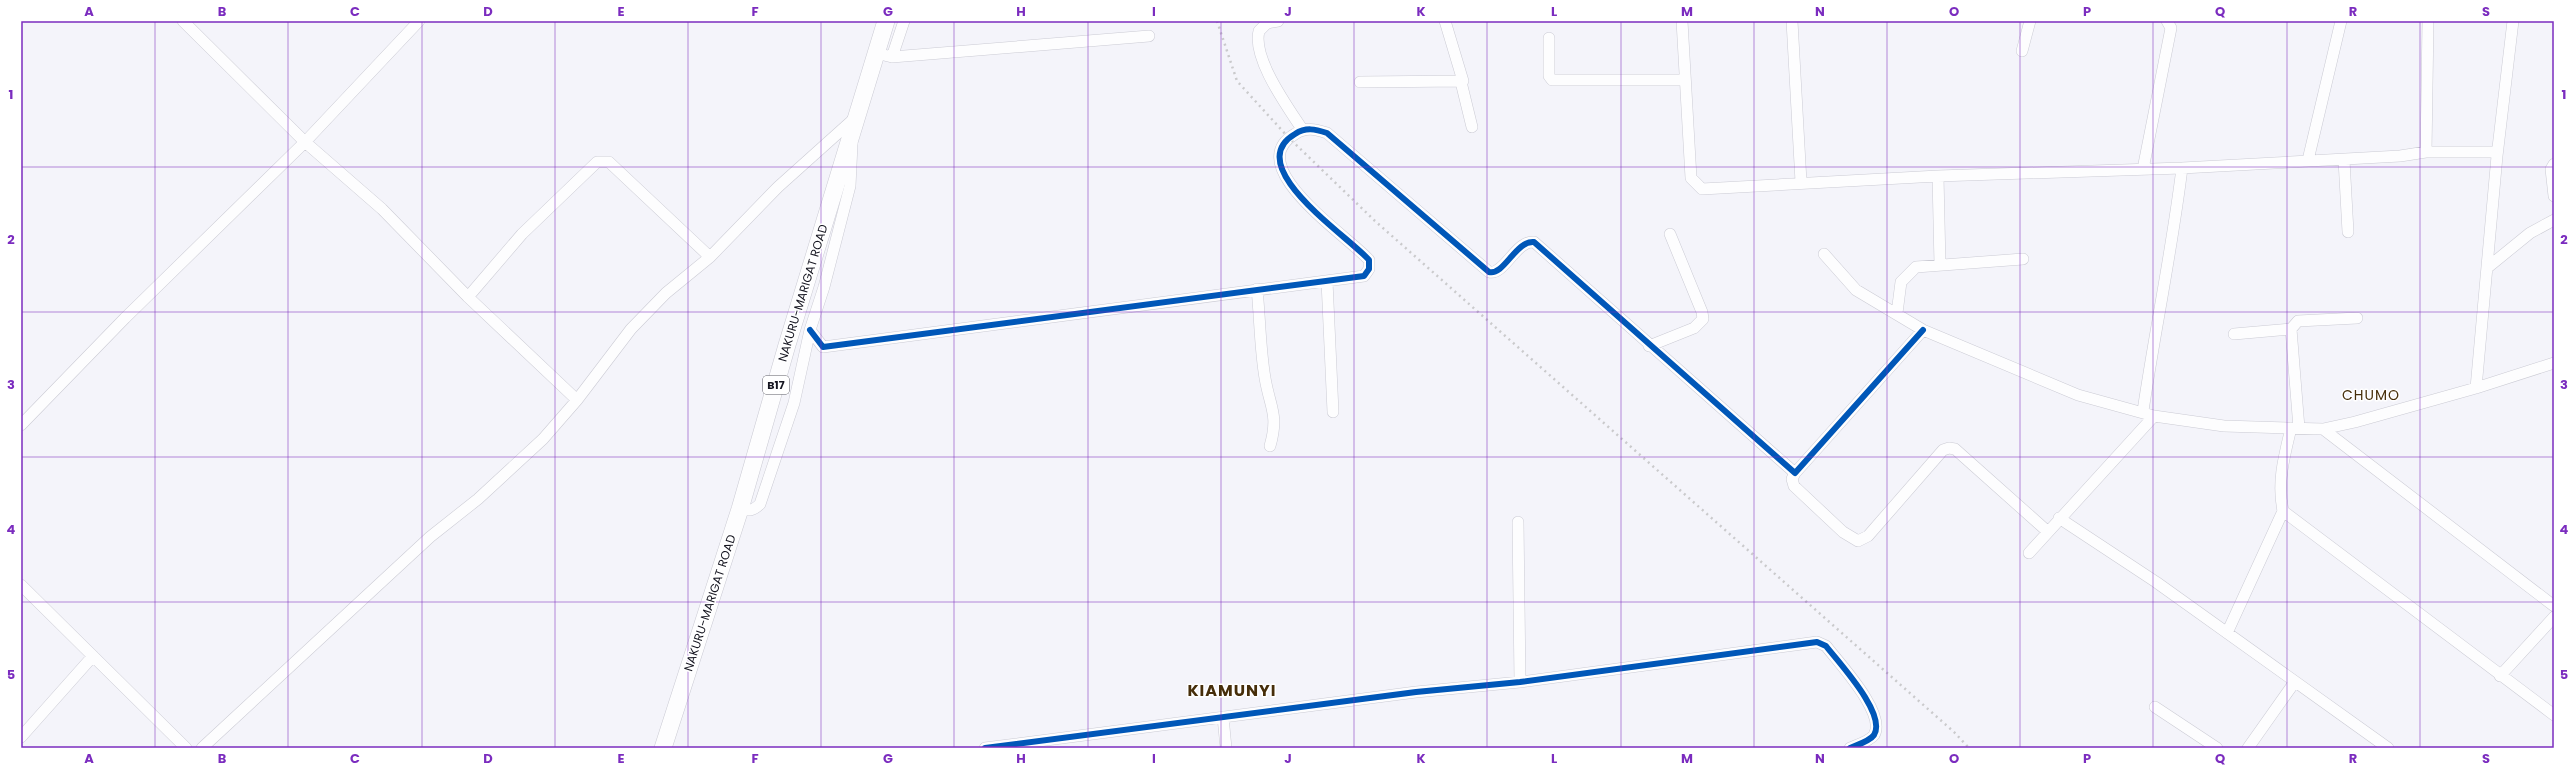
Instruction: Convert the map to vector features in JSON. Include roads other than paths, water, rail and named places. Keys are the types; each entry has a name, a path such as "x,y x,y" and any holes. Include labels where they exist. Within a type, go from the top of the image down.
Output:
{"main road":[{"name":"NAKURU-MARIGAT ROAD","path":"663,748 740,509 856,117 884,55 886,21"}],"street":[{"path":"183,21 305,142 382,209 468,297 577,400"},
{"path":"21,426 130,312 305,142 419,21"},
{"path":"884,55 904,21"},
{"path":"1278,21 1267,23 1259,31 1259,51 1264,65 1302,129"},
{"path":"1446,21 1464,78 1461,82 1472,127"},
{"path":"1682,21 1684,80 1692,178 1702,189 1801,182 2182,168 2308,160 2344,160 2426,152 2497,152"},
{"path":"1792,21 1801,182"},
{"path":"2022,51 2030,21"},
{"path":"2143,169 2171,28 2167,21"},
{"path":"2308,160 2341,21"},
{"path":"2426,152 2428,21"},
{"path":"2476,388 2497,152 2513,21"},
{"path":"884,55 1149,36"},
{"path":"1549,38 1549,76 1552,80 1684,80"},
{"path":"1360,82 1461,82"},
{"path":"202,748 430,537 478,499 542,439 577,400 631,329 666,293 710,257 778,187 856,117"},
{"path":"807,350 1257,289 1364,276 1369,269 1369,260 1294,191 1280,169 1280,155 1283,144 1288,138 1302,129 1314,129 1327,134 1489,272 1497,271 1524,244 1534,242 1649,346 1795,473"},
{"path":"740,509 754,510 760,504 794,403 807,350 810,330 824,287 850,186 853,160 851,133"},
{"path":"2344,160 2348,232"},
{"path":"468,297 522,234 597,162 609,162 710,257"},
{"path":"2554,164 2552,169 2554,196"},
{"path":"2143,411 2155,329 2172,245 2182,168"},
{"path":"1938,176 1940,265"},
{"path":"2487,268 2530,233 2554,220"},
{"path":"1649,346 1694,328 1702,319 1702,312 1670,234"},
{"path":"1824,254 1856,290 1880,306 1897,313 1923,330 2078,395 2143,411 2154,416 2224,426 2323,429 2355,422 2476,388 2554,363"},
{"path":"1897,313 1901,282 1907,274 1916,267 2023,259"},
{"path":"1327,281 1333,412"},
{"path":"1257,289 1265,378 1275,415 1275,428 1270,446"},
{"path":"2227,633 2283,511 2280,492 2281,470 2295,428 2291,329 2298,321 2357,318"},
{"path":"2234,334 2291,329"},
{"path":"810,330 823,347"},
{"path":"1923,330 1795,473 1792,479 1794,486 1843,532 1858,541 1868,536 1943,450 1948,448 1955,449 2046,532"},
{"path":"2029,553 2046,532 2154,416"},
{"path":"2323,429 2554,606"},
{"path":"2283,511 2500,676 2554,715"},
{"path":"2059,518 2227,633 2294,683 2388,748"},
{"path":"1518,522 1520,682"},
{"path":"21,585 184,747"},
{"path":"2500,676 2554,617"},
{"path":"985,748 1416,692 1520,682 1822,643 1868,701 1875,715 1877,729 1873,736 1850,748"},
{"path":"21,737 93,656"},
{"path":"2248,748 2294,683"},
{"path":"2155,707 2217,748"},
{"path":"1223,717 1226,748"}],"railway":[{"path":"1217,21 1237,81 1288,137 1375,221 1954,732 1969,748"}],"district":[{"name":"CHUMO","path":"2371,395"},
{"name":"KIAMUNYI","path":"1232,690"}]}
